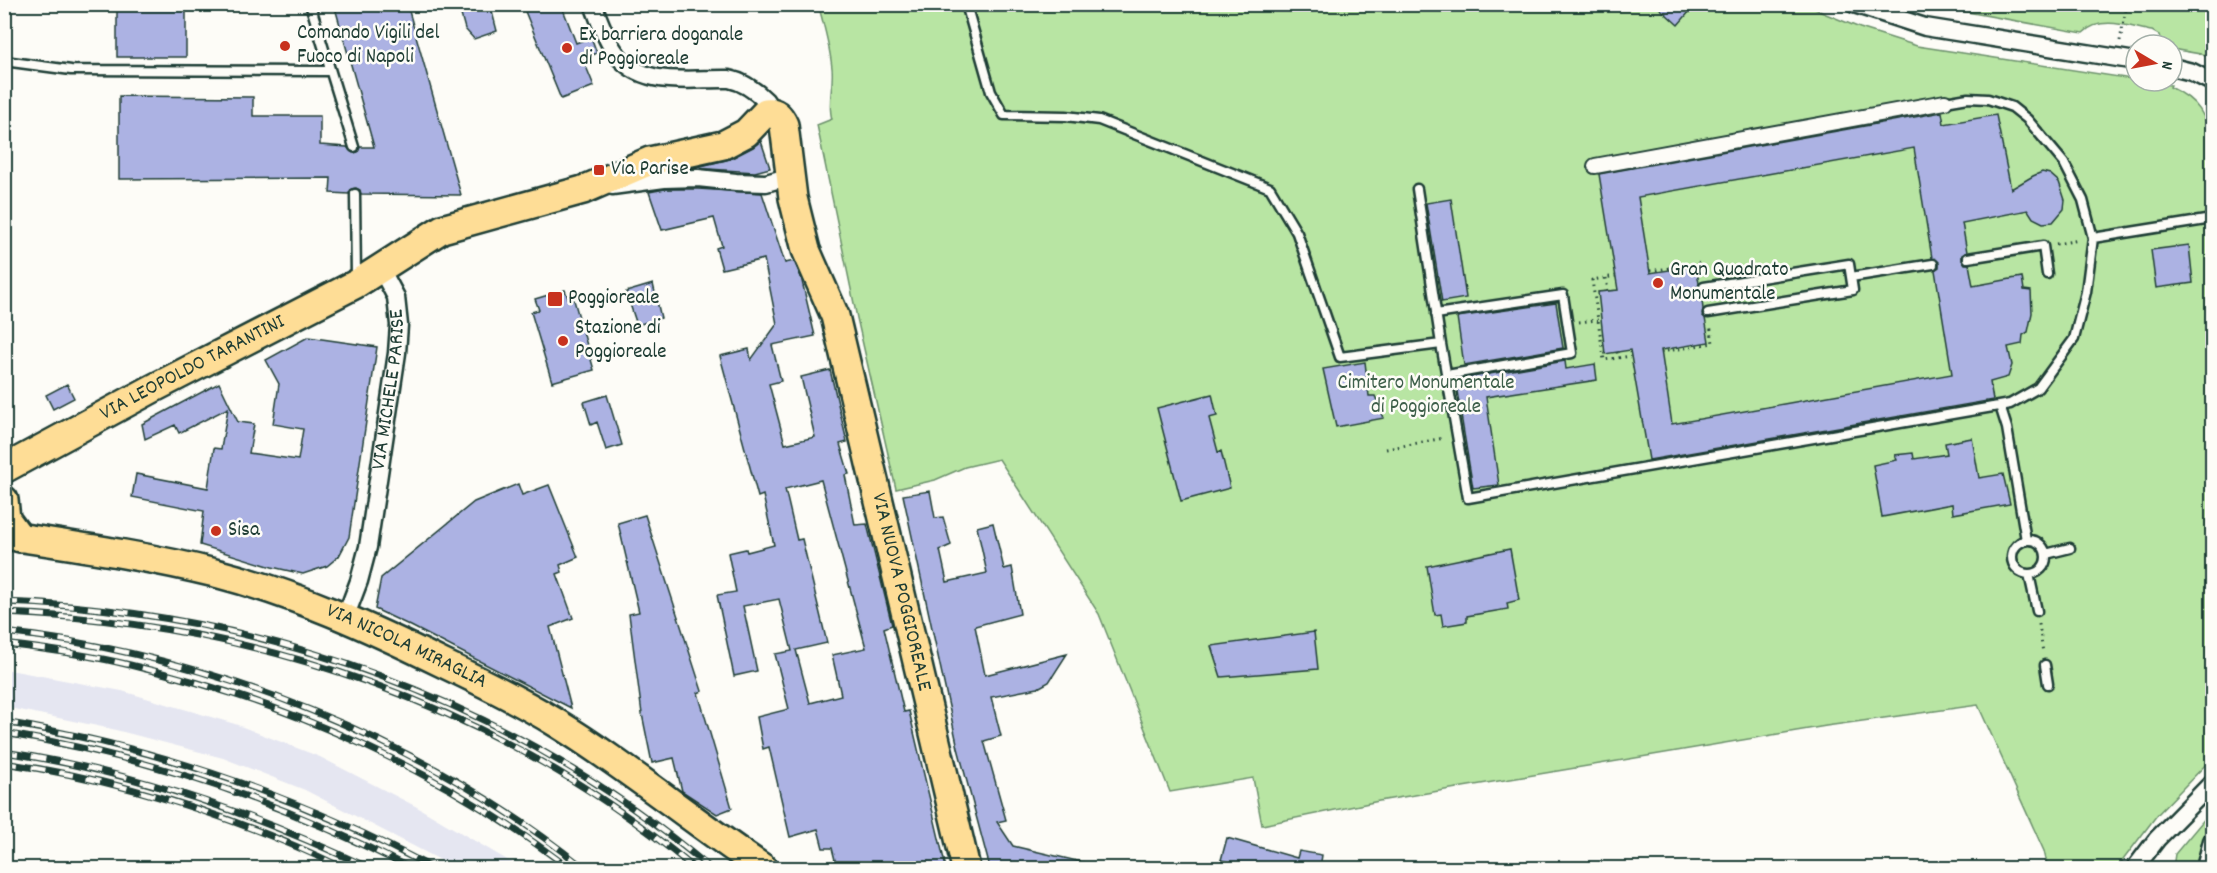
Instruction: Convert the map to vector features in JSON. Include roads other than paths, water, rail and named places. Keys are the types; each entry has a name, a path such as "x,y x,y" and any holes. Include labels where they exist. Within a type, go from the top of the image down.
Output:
{"main road":[{"path":"381,269 442,229 583,190 650,161 723,145 735,140 762,112"},
{"name":"VIA NUOVA POGGIOREALE","path":"762,112 761,116 771,112 779,116 784,125 794,198 806,250 835,316 966,868"},
{"name":"VIA LEOPOLDO TARANTINI","path":"11,466 152,388 381,269"},
{"path":"4,487 11,466"},
{"path":"4,500 6,519 13,536"},
{"name":"VIA NICOLA MIRAGLIA","path":"13,536 144,558 219,574 271,590 405,644 554,721 618,763 763,868"}],"street":[{"path":"593,4 615,52 637,72 663,80 739,81 748,85 762,112"},
{"path":"1854,4 1925,27 2124,59"},
{"path":"2184,70 2212,82"},
{"path":"1595,166 1945,102"},
{"path":"583,190 664,179 698,178 766,183 784,178"},
{"name":"VIA MICHELE PARISE","path":"345,618 359,581 368,547 397,353 399,325 396,297 381,269"},
{"path":"2135,868 2157,839 2212,783"},
{"path":"2149,868 2157,839"},
{"path":"2205,868 2212,841"}],"lane":[{"path":"310,4 354,147"},
{"path":"966,4 991,92 1004,115 1066,116 1099,120 1270,188 1297,234 1340,357 1441,344"},
{"path":"4,61 71,70 330,71"},
{"path":"1417,189 1441,344 1461,435 1468,498 2000,406 2010,404 2038,388 2074,339 2086,292 2093,238 2083,200 2064,164 2027,119 2012,107 1988,99 1968,98 1945,102"},
{"path":"355,194 356,284"},
{"path":"2093,238 2212,219"},
{"path":"1968,258 2043,246 2047,274"},
{"path":"1704,287 1849,264 1853,290 1708,313"},
{"path":"1851,277 1934,264"},
{"path":"1436,314 1563,295 1572,353 1447,375"},
{"path":"2000,406 2007,428 2026,540"},
{"path":"2026,540 2038,542 2046,554 2041,569 2029,574 2018,570 2012,559 2013,551 2026,540"},
{"path":"2046,554 2070,548"},
{"path":"2029,574 2037,611"},
{"path":"2045,665 2048,684"}],"railway":[{"path":"4,602 100,609 195,624 289,646 380,676 468,713 553,757 634,809 710,868"},
{"path":"4,613 98,620 191,634 282,655 371,683 457,718 540,761 619,811 694,868"},
{"path":"4,632 81,643 159,660 235,683 311,710 384,743 455,780 522,822 584,868"},
{"path":"4,644 99,658 130,665 189,680 304,720 415,770 520,833 569,868"},
{"path":"4,722 116,745 225,777 330,818 433,868"},
{"path":"4,733 109,755 212,784 313,822 410,868"},
{"path":"4,752 99,770 191,796 281,829 369,868"},
{"path":"4,763 91,779 178,803 262,832 343,868"}],"place":[{"name":"Comando Vigili del Fuoco di Napoli","path":"285,46"},
{"name":"Ex barriera doganale di Poggioreale","path":"567,48"},
{"name":"Via Parise","path":"599,170"},
{"name":"Gran Quadrato Monumentale","path":"1658,283"},
{"name":"Poggioreale","path":"555,299"},
{"name":"Stazione di Poggioreale","path":"563,341"},
{"name":"Sisa","path":"216,531"}],"park label":[{"name":"Cimitero Monumentale di Poggioreale","path":"1426,396"}]}
